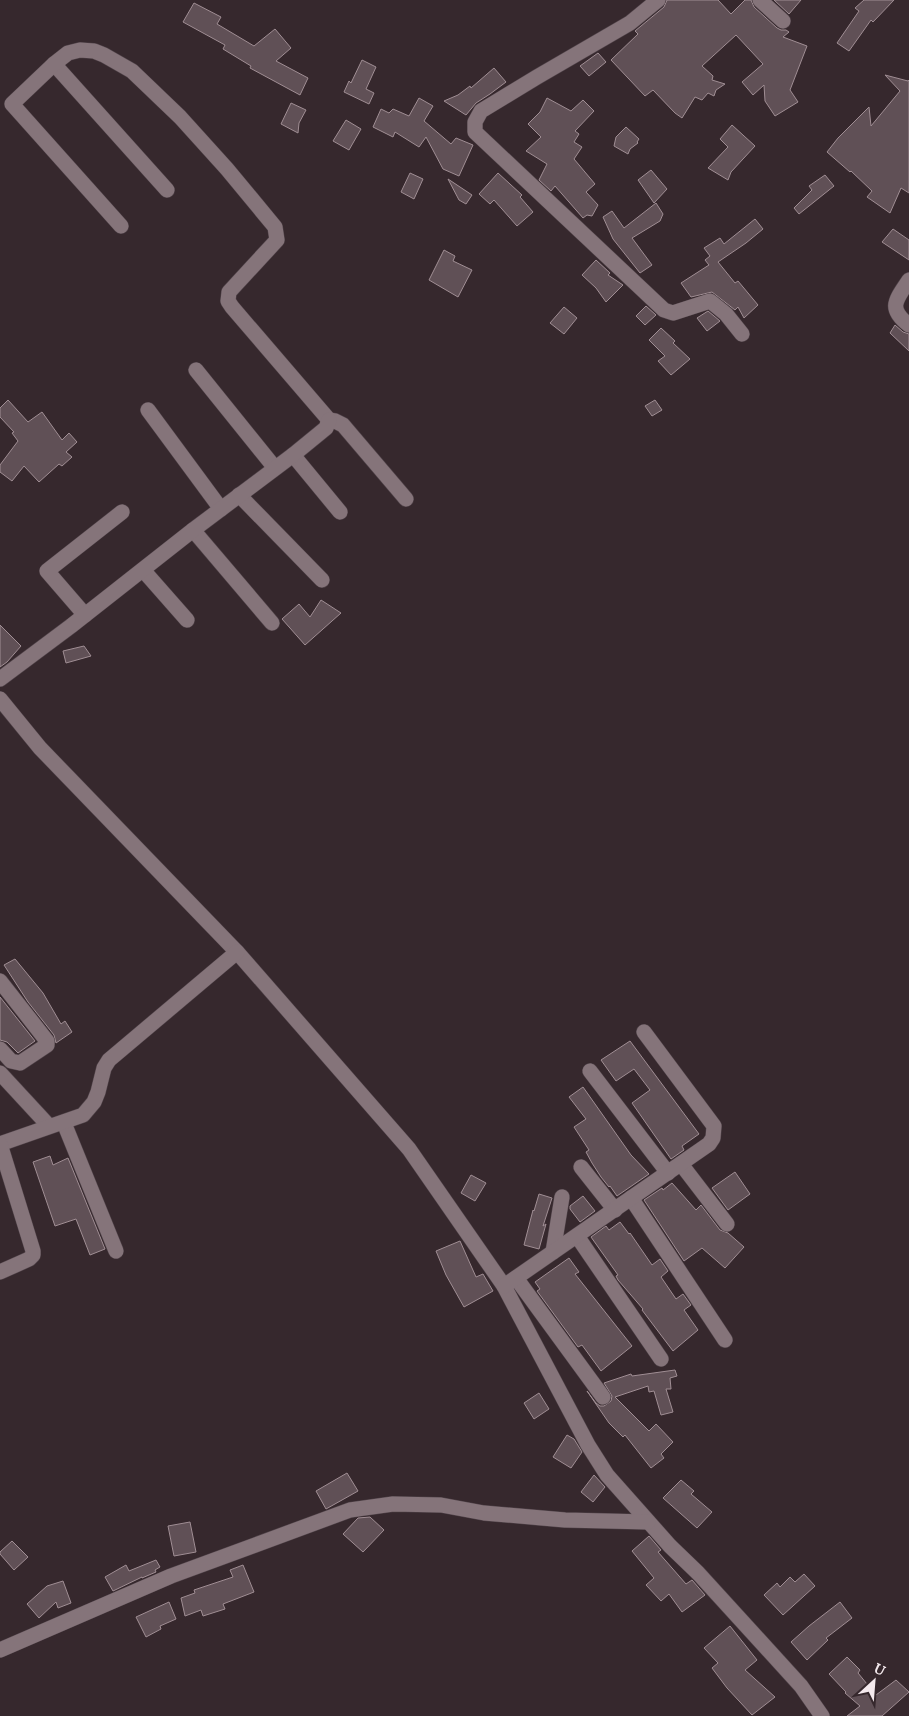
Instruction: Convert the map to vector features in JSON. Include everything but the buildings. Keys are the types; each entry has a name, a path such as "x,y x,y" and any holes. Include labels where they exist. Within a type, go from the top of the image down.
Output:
{"street":[{"path":"658,0 630,23 537,76 481,112 475,122 475,132 664,310 673,313 710,301 726,314 742,334"},
{"path":"760,0 783,21"},
{"path":"121,226 12,104 68,53 80,50 94,51 104,54 132,71 180,118 227,169 275,226 277,240 229,292 228,301 329,420 343,424 406,498"},
{"path":"54,64 167,190"},
{"path":"909,280 897,298 895,308 898,316 909,325"},
{"path":"196,370 275,468"},
{"path":"148,410 221,509"},
{"path":"0,678 85,615 292,455 326,428 329,420"},
{"path":"292,455 340,512"},
{"path":"239,495 322,580"},
{"path":"85,615 47,571 122,512"},
{"path":"193,530 272,624"},
{"path":"143,570 186,620"},
{"path":"0,699 40,748 237,952 409,1149 510,1282 603,1397"},
{"path":"0,1272 29,1259 34,1251 0,1144 83,1115 89,1109 98,1092 104,1068 109,1060 237,952"},
{"path":"0,981 47,1041 47,1044 20,1063 12,1061 0,1049"},
{"path":"510,1282 709,1144 713,1138 714,1126 644,1032"},
{"path":"590,1071 674,1168 726,1224"},
{"path":"0,1073 56,1124 116,1251"},
{"path":"581,1166 614,1210"},
{"path":"553,1252 562,1197"},
{"path":"631,1198 725,1340"},
{"path":"577,1236 661,1359"},
{"path":"510,1282 588,1445 607,1475 648,1522 698,1573 801,1686 822,1716"},
{"path":"0,1650 171,1576 350,1510 393,1504 441,1505 511,1516 565,1520 648,1522"}]}
